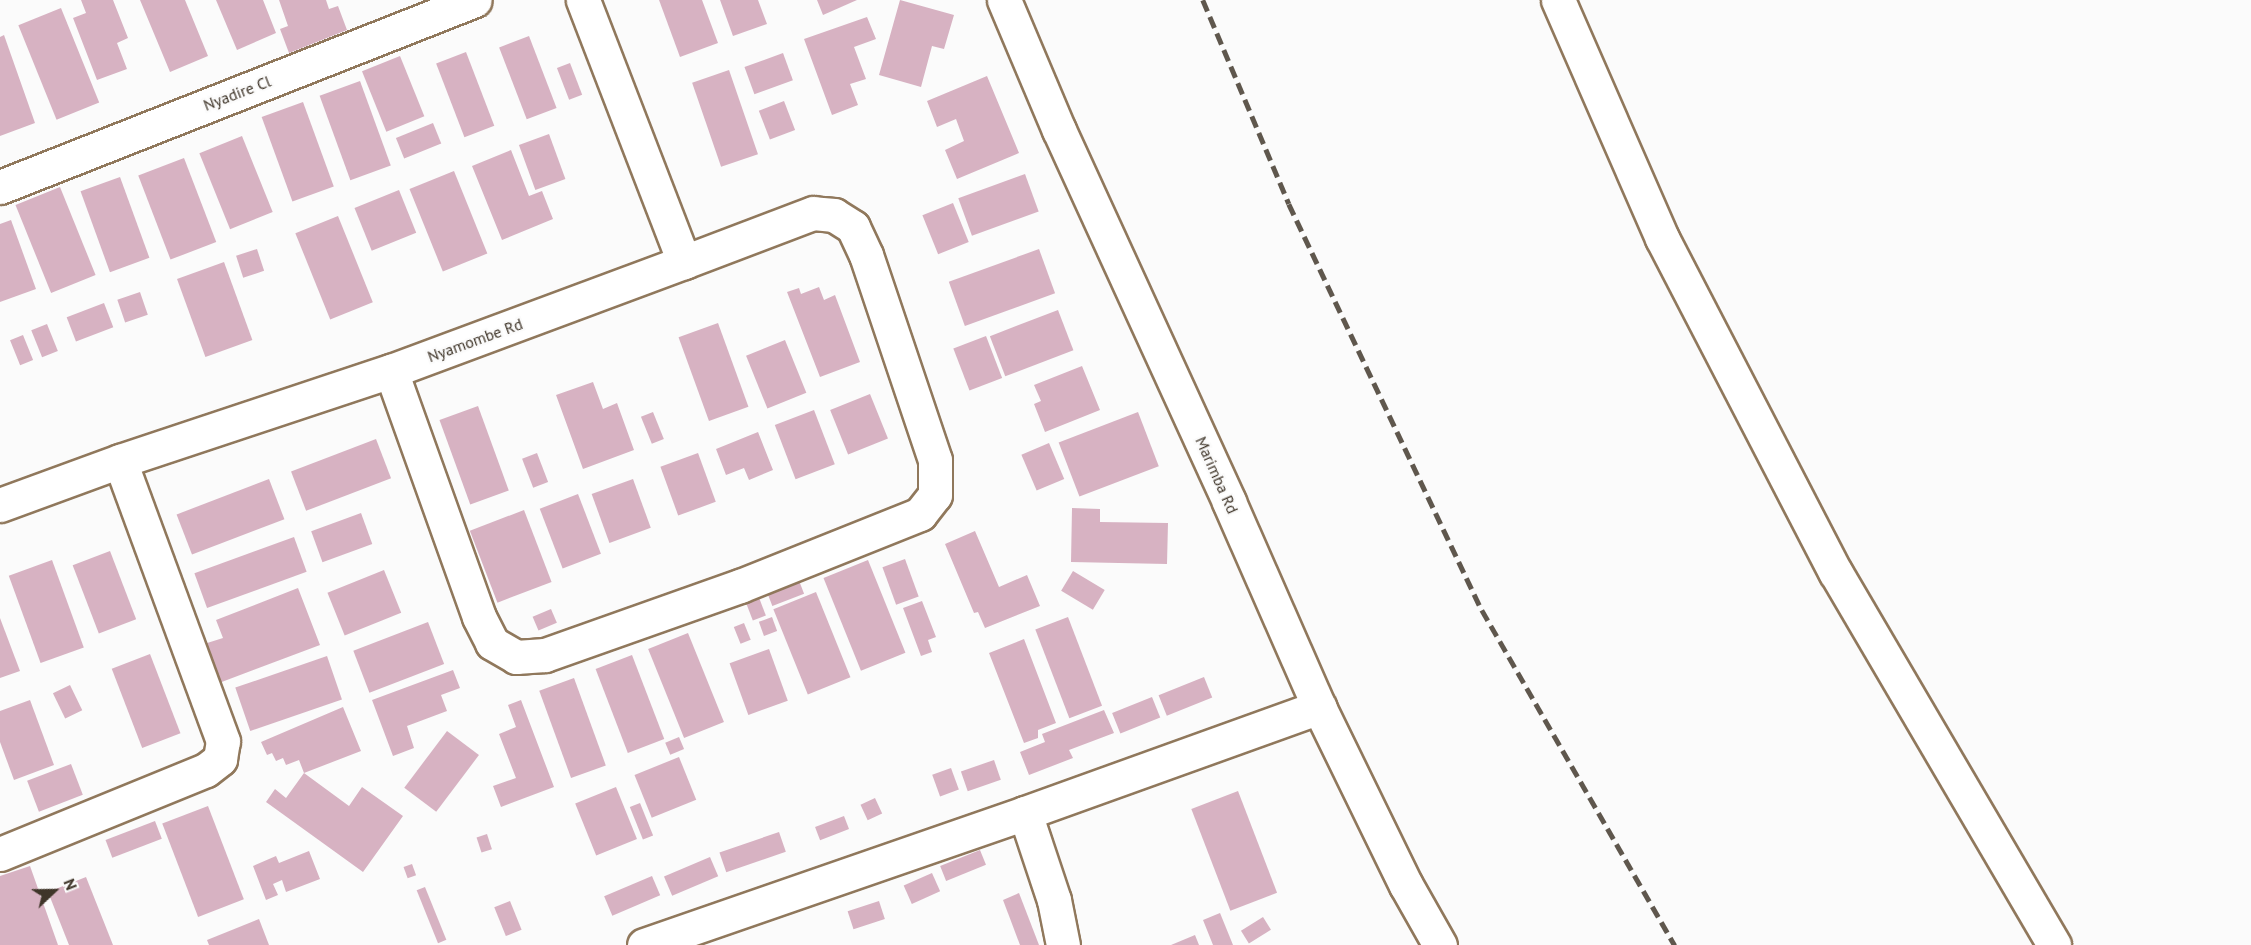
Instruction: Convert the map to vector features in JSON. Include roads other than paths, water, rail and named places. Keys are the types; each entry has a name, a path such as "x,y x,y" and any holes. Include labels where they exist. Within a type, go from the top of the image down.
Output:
{"street":[{"name":"Nyadire Cl","path":"0,187 475,0"},
{"path":"583,0 684,262"},
{"name":"Marimba Rd","path":"1004,0 1059,130 1229,501 1319,707 1406,885 1440,945"},
{"path":"1558,0 1662,238 1836,573 2054,945"},
{"name":"Nyamombe Rd","path":"0,506 120,461 391,371 813,213 834,215 853,227 866,255 935,460 935,495 920,514 675,609 544,655 516,657 492,643 478,617 391,371"},
{"path":"0,854 206,770 220,759 223,741 120,461"},
{"path":"644,945 1025,813 1319,707"},
{"path":"1025,813 1054,900 1063,945"}],"railway":[{"path":"1203,0 1289,204 1482,610 1675,945"}]}
